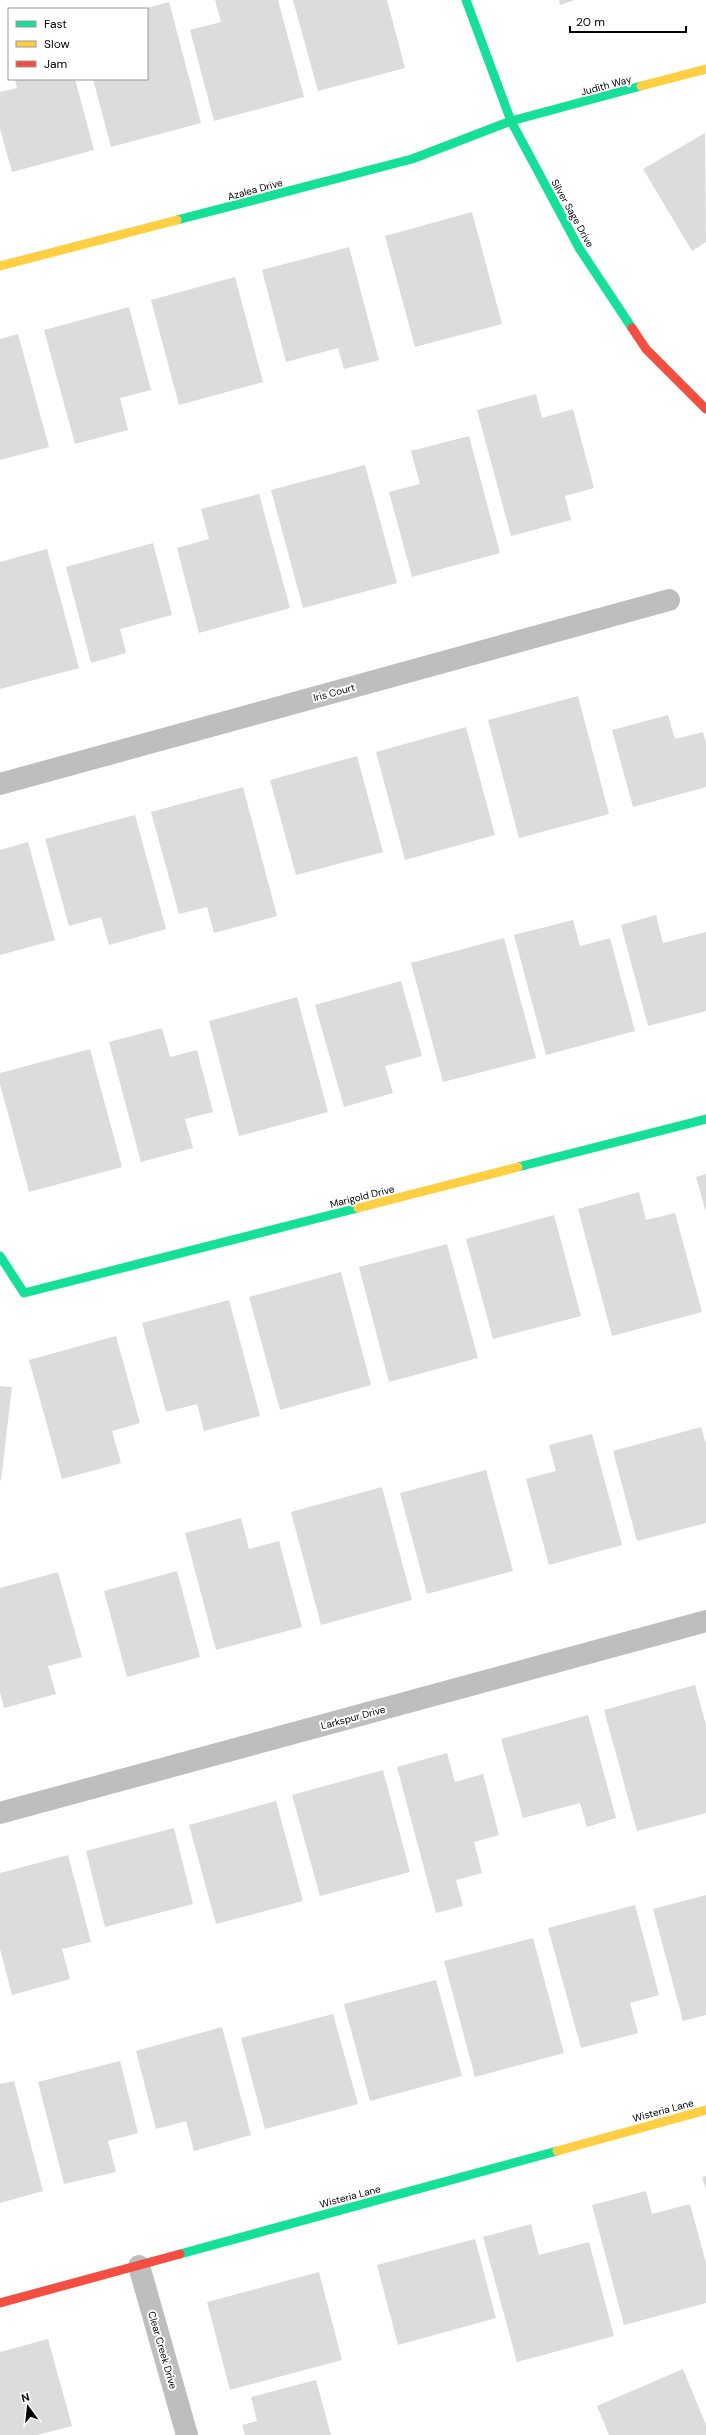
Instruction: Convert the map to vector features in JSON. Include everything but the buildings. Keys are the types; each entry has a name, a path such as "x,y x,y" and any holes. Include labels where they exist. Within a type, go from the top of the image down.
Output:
{"street":[{"name":"Silver Sage Drive","path":"466,0 512,121 579,248 646,348 706,409"},
{"name":"Judith Way","path":"512,121 706,69"},
{"name":"Azalea Drive","path":"0,266 412,159 512,121"},
{"name":"Iris Court","path":"0,784 669,600"},
{"name":"Marigold Drive","path":"0,1256 24,1293 706,1119"},
{"name":"Larkspur Drive","path":"0,1813 706,1622"},
{"name":"Wisteria Lane","path":"0,2303 706,2110"},
{"name":"Clear Creek Drive","path":"139,2266 187,2435"}],"traffic: fast":[{"path":"466,0 511,121 579,248 632,328"},
{"path":"177,220 412,159 511,121 641,86"},
{"path":"518,1167 706,1119"},
{"path":"0,1256 24,1293 358,1208"},
{"path":"180,2254 557,2151"}],"traffic: slow":[{"path":"641,86 706,69"},
{"path":"0,266 177,220"},
{"path":"358,1208 518,1167"},
{"path":"557,2151 706,2110"}],"traffic: jam":[{"path":"632,328 646,349 706,409"},
{"path":"0,2303 180,2254"}]}
